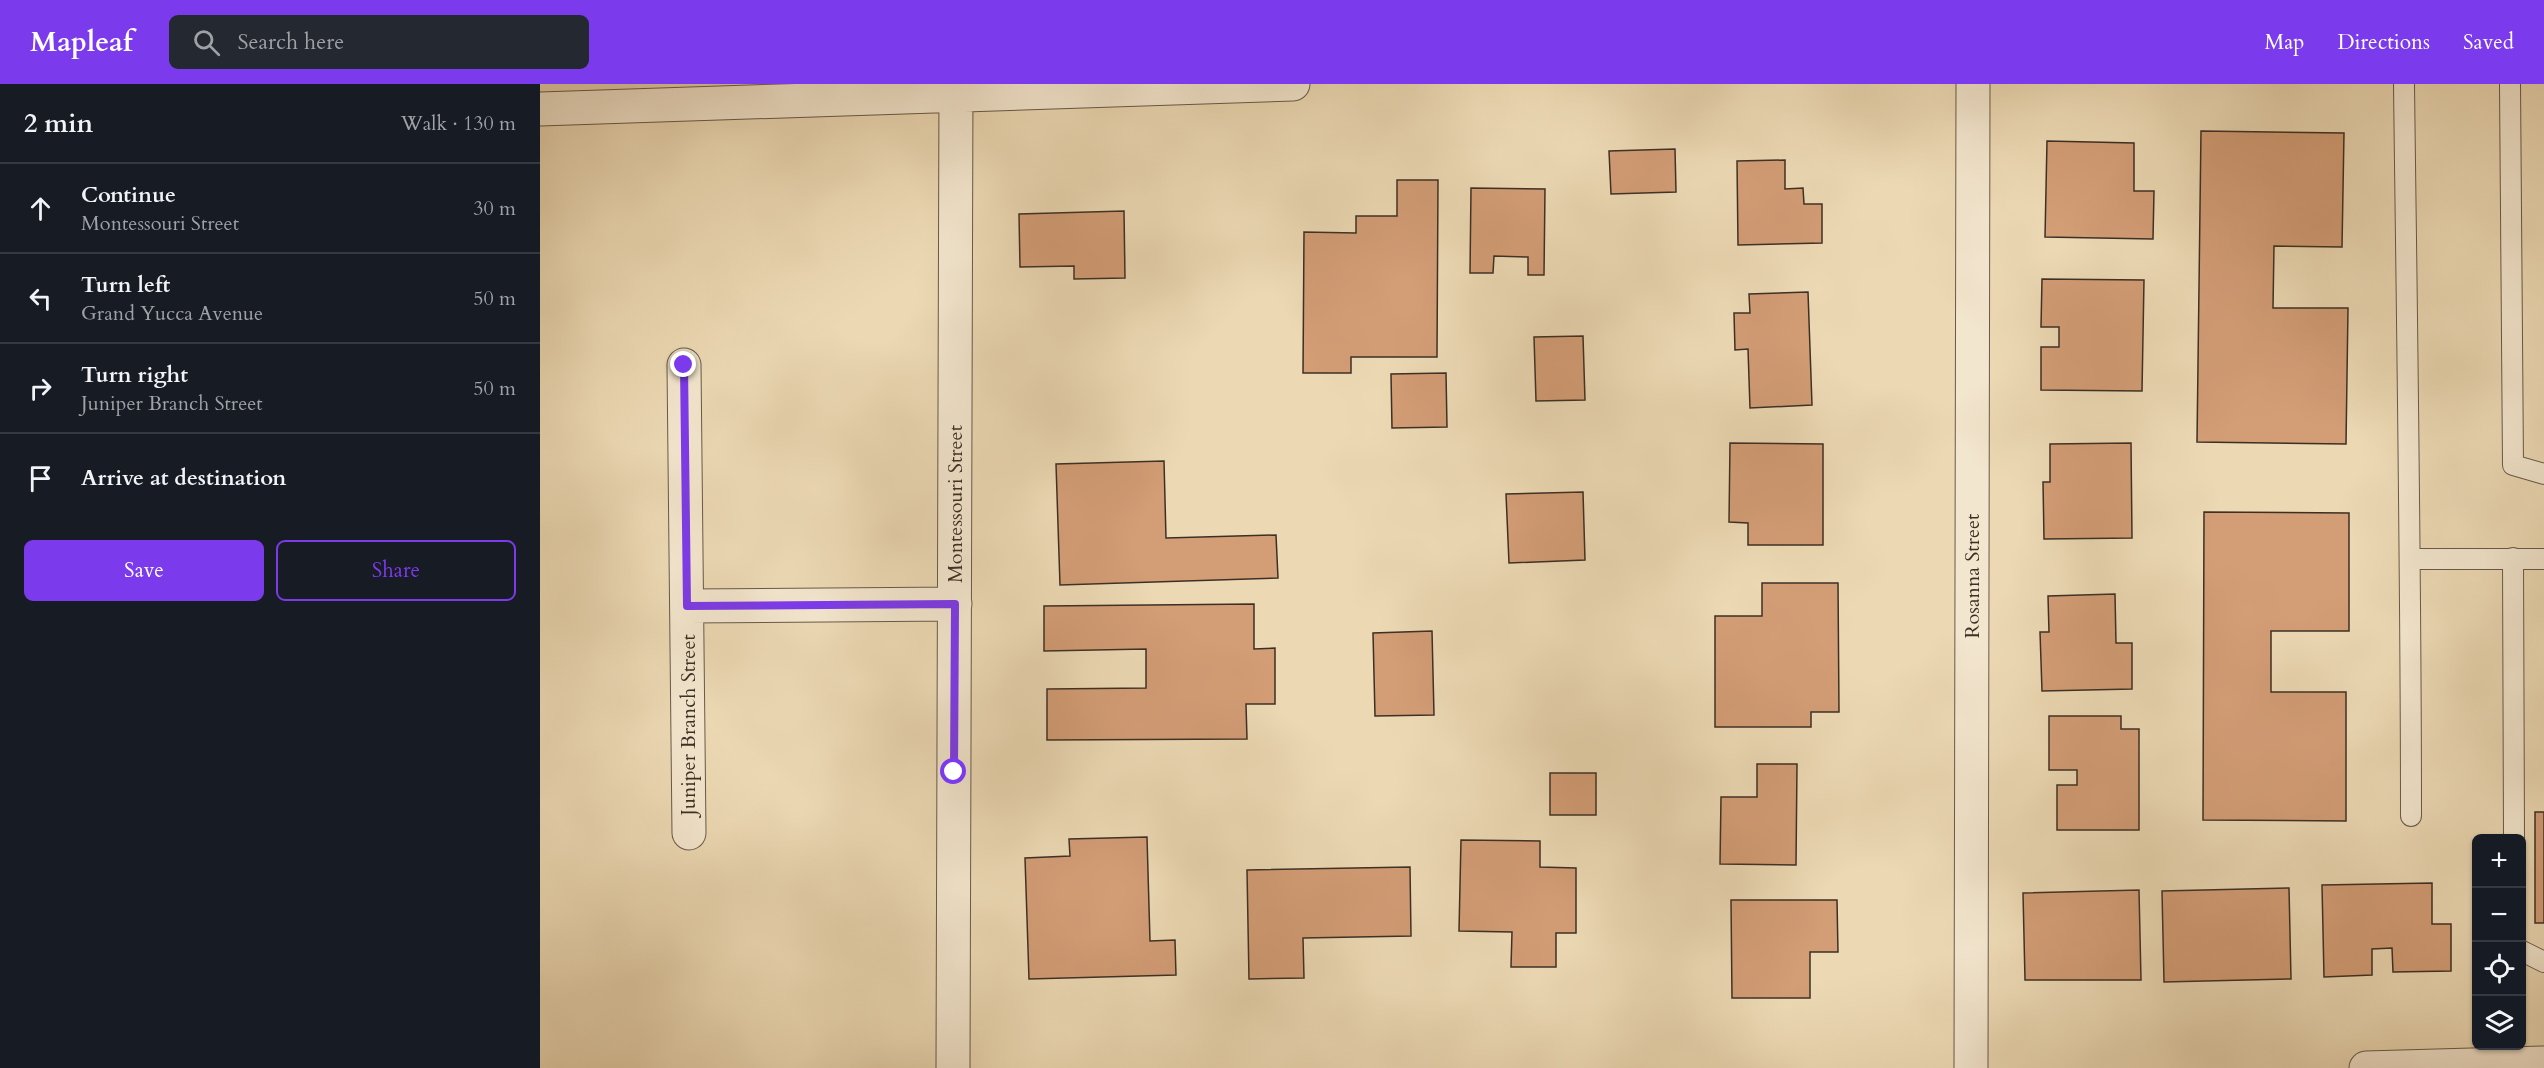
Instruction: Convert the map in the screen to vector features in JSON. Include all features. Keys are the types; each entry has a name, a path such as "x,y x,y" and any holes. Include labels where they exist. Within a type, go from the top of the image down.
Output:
{"street":[{"path":"540,109 956,89 1293,84"},
{"name":"Rosanna Street","path":"1971,1068 1973,84"},
{"name":"Montessouri Street","path":"953,1068 956,89"},
{"name":"Juniper Branch Street","path":"684,365 688,833"},
{"path":"687,606 955,604"},
{"path":"2366,1068 2544,1062"}],"lane":[{"path":"2404,84 2411,559 2411,816"},
{"path":"2510,84 2512,465 2544,474"},
{"path":"2512,558 2514,834"},
{"path":"2411,559 2544,559"},
{"path":"2526,953 2544,962"}],"building":[{"path":"2201,131 2344,133 2342,247 2274,246 2273,308 2348,308 2346,444 2197,442"},
{"path":"2047,141 2134,143 2134,191 2154,191 2153,239 2045,237"},
{"path":"1675,149 1676,192 1611,194 1609,151"},
{"path":"1785,160 1785,189 1803,188 1804,204 1822,204 1822,243 1738,245 1737,161"},
{"path":"1397,180 1438,180 1437,357 1351,357 1351,373 1303,373 1304,232 1356,233 1356,216 1397,216"},
{"path":"1471,188 1545,189 1544,275 1528,275 1528,257 1494,256 1493,273 1470,273"},
{"path":"1124,211 1125,278 1074,279 1074,266 1020,267 1019,214"},
{"path":"2042,279 2144,280 2142,391 2041,390 2041,347 2059,347 2059,327 2041,327"},
{"path":"1808,292 1812,405 1750,408 1748,349 1735,350 1734,313 1750,313 1749,294"},
{"path":"1583,336 1585,400 1536,401 1534,337"},
{"path":"1446,373 1447,427 1392,428 1391,374"},
{"path":"1730,443 1823,444 1823,545 1748,545 1748,523 1729,522"},
{"path":"2131,443 2132,538 2044,539 2043,482 2050,482 2050,444"},
{"path":"1164,461 1166,538 1276,535 1278,578 1060,585 1056,464"},
{"path":"1583,492 1585,560 1509,563 1506,494"},
{"path":"2204,512 2349,513 2349,631 2271,631 2271,692 2346,692 2346,821 2203,820"},
{"path":"1762,583 1838,583 1839,712 1811,712 1811,727 1715,727 1715,616 1762,616"},
{"path":"2115,594 2116,643 2132,643 2132,689 2042,691 2040,632 2049,632 2048,596"},
{"path":"1254,604 1254,649 1275,648 1275,704 1246,704 1247,739 1047,740 1047,689 1146,688 1146,649 1044,651 1044,606"},
{"path":"1432,631 1434,715 1375,716 1373,633"},
{"path":"2049,716 2121,716 2121,729 2139,729 2139,830 2057,830 2057,785 2077,785 2077,770 2049,770"},
{"path":"1757,764 1797,764 1796,865 1720,864 1721,797 1757,797"},
{"path":"1550,773 1596,773 1596,815 1550,815"},
{"path":"2535,812 2544,812 2544,923 2535,923"},
{"path":"1147,837 1150,941 1175,940 1176,975 1029,979 1025,858 1070,856 1069,839"},
{"path":"1461,840 1540,841 1540,867 1576,868 1576,933 1556,933 1556,967 1511,967 1512,932 1459,931"},
{"path":"1410,867 1411,936 1303,938 1304,978 1249,979 1247,870"},
{"path":"2432,883 2432,924 2451,924 2451,971 2393,972 2392,948 2372,949 2372,975 2324,977 2322,885"},
{"path":"2289,888 2291,979 2164,982 2162,891"},
{"path":"2139,890 2141,980 2025,980 2023,893"},
{"path":"1731,900 1837,900 1838,952 1810,952 1810,998 1732,998"}],"route":[{"path":"684,365 687,606 955,604 954,772"}]}
